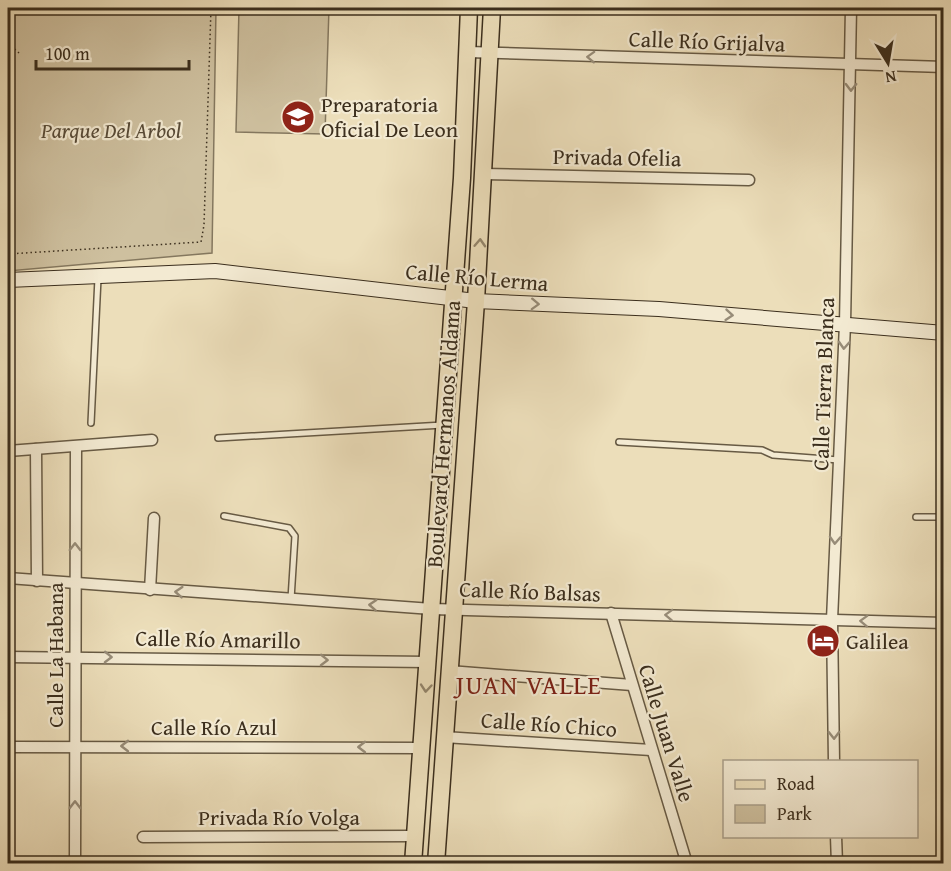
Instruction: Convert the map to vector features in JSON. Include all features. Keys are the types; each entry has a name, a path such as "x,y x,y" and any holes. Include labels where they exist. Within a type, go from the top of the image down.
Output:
{"main road":[{"name":"Boulevard Hermanos Aldama","path":"413,864 454,298 470,8"},
{"name":"Boulevard Hermanos Aldama","path":"436,864 476,301 492,8"}],"street":[{"name":"Calle Tierra Blanca","path":"834,760 832,620 845,324 851,8"},
{"name":"Calle Río Grijalva","path":"468,52 851,66 944,67"},
{"name":"Privada Ofelia","path":"484,174 749,180"},
{"name":"Calle Río Lerma","path":"8,280 98,274 215,271 476,301 659,309 944,333"},
{"path":"8,451 152,440"},
{"name":"Calle La Habana","path":"75,864 76,447"},
{"path":"36,449 37,581"},
{"path":"150,590 154,518"},
{"name":"Calle Río Balsas","path":"8,578 75,585 432,609 944,623"},
{"name":"Calle Juan Valle","path":"611,613 687,864"},
{"name":"Calle Río Amarillo","path":"8,657 428,662"},
{"path":"449,670 632,685"},
{"name":"Calle Río Chico","path":"444,737 651,750"},
{"name":"Calle Río Azul","path":"8,747 421,748"},
{"name":"Privada Río Volga","path":"143,837 415,836"},
{"path":"836,838 837,864"}],"lane":[{"path":"91,423 98,274"},
{"path":"218,438 445,425"},
{"path":"619,442 762,450 773,455 839,460"},
{"path":"224,516 289,528 293,531 295,536 291,599"},
{"path":"916,517 944,517"}],"path":[{"path":"8,254 201,242 204,225 211,8"},
{"path":"8,43 19,53"}],"green space":[{"name":"Parque Del Arbol","path":"8,8 216,8 212,253 8,271"},
{"path":"239,8 329,8 325,134 236,132"}],"place":[{"name":"Preparatoria Oficial De Leon","path":"298,117"},
{"name":"Galilea","path":"823,641"}],"district":[{"name":"JUAN VALLE","path":"529,685"}]}
